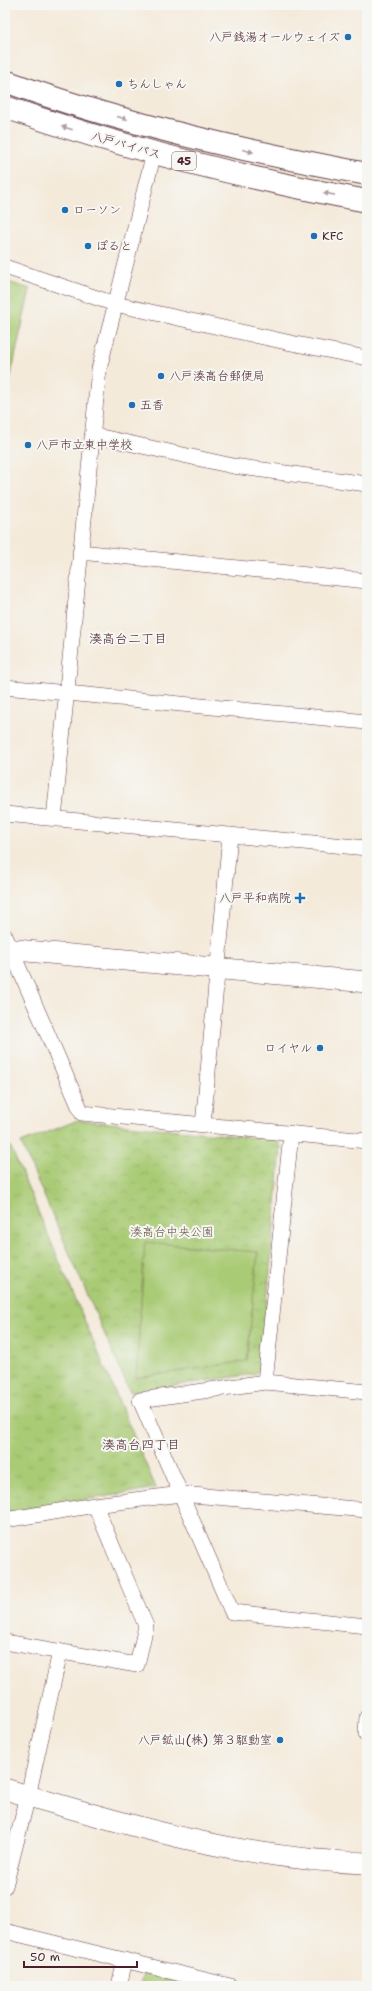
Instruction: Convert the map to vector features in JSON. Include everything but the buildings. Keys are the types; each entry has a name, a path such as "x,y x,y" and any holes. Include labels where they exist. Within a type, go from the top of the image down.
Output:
{"highway":[{"name":"八戸バイパス","path":"5,81 36,92 153,127 269,156 367,174"},
{"name":"八戸バイパス","path":"5,107 49,122 154,153 288,186 367,201"}],"street":[{"path":"54,819 99,369 154,153"},
{"path":"5,267 115,304 290,344 367,358"},
{"path":"92,436 233,466 367,484"},
{"path":"80,552 367,580"},
{"path":"5,687 367,722"},
{"path":"5,814 367,848"},
{"path":"202,1125 230,835"},
{"path":"7,945 216,968 367,982"},
{"path":"7,945 82,1113 367,1141"},
{"path":"265,1382 291,1134"},
{"path":"367,1392 265,1382 140,1400 232,1612 367,1626"},
{"path":"5,1520 95,1505 181,1494 367,1510"},
{"path":"5,1642 137,1665 146,1626 95,1505"},
{"path":"5,1886 28,1796 60,1652"},
{"path":"367,1716 367,1736"},
{"path":"5,1789 164,1834 255,1853 367,1863"},
{"path":"5,1931 230,1986"},
{"path":"119,1986 125,1960"}],"green space":[{"path":"5,281 30,289 5,402"},
{"name":"湊高台中央公園","path":"78,1120 277,1140 281,1148 261,1369 254,1374 130,1392 21,1143"},
{"path":"5,1134 156,1488 5,1513"},
{"path":"145,1242 258,1252 247,1361 136,1378"},
{"path":"143,1972 201,1986 140,1986"}],"place":[{"name":"八戸銭湯オールウェイズ","path":"348,37"},
{"name":"ちんしゃん","path":"119,84"},
{"name":"ローソン","path":"65,210"},
{"name":"KFC","path":"314,236"},
{"name":"ぽると","path":"88,246"},
{"name":"八戸湊高台郵便局","path":"161,376"},
{"name":"五香","path":"132,405"},
{"name":"八戸市立東中学校","path":"28,445"},
{"name":"八戸平和病院","path":"300,898"},
{"name":"ロイヤル","path":"320,1048"},
{"name":"八戸鉱山(株) 第３駆動室","path":"280,1740"}],"district":[{"name":"湊高台二丁目","path":"128,638"},
{"name":"湊高台四丁目","path":"141,1444"}]}
